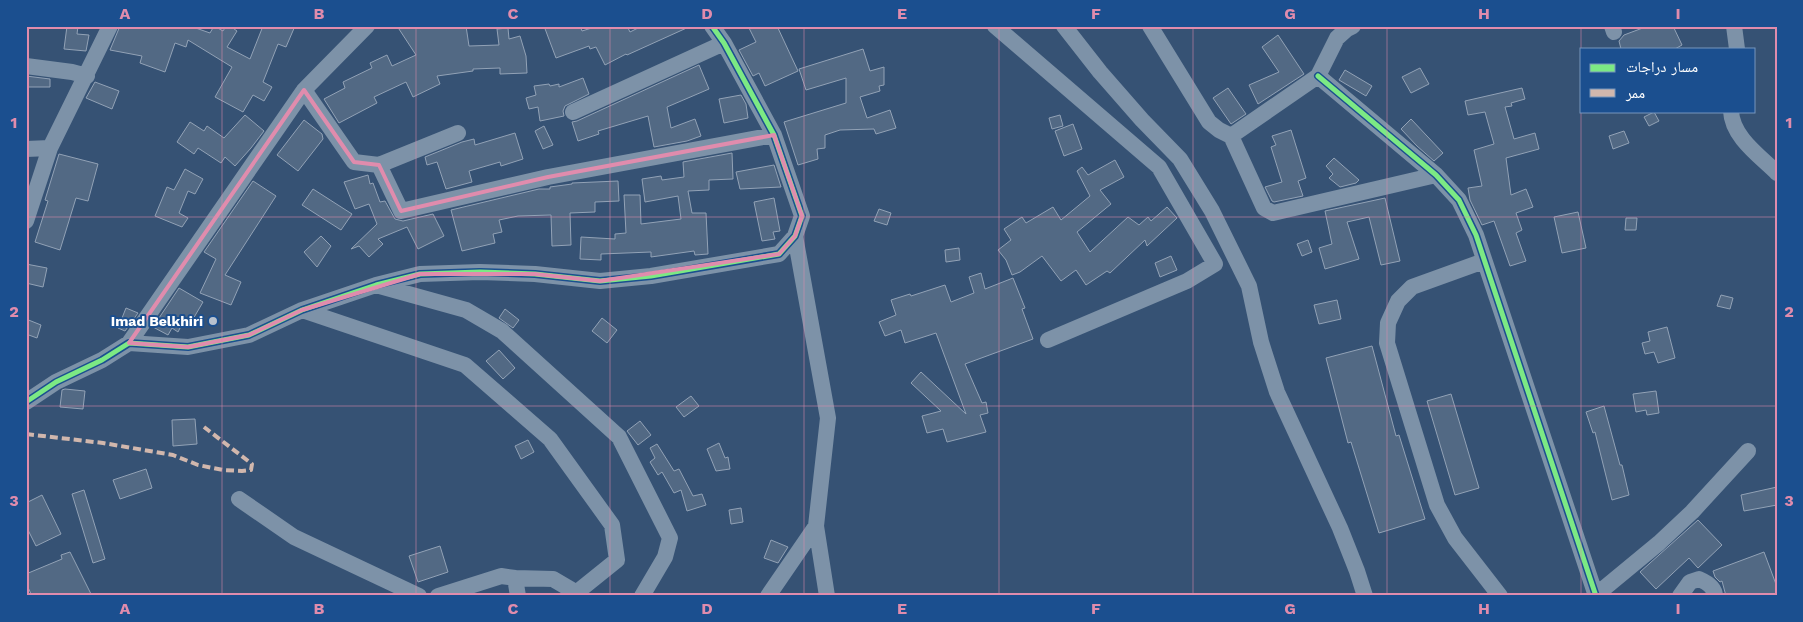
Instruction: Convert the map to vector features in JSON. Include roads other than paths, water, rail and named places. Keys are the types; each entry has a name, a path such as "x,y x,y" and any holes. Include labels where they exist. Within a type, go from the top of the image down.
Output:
{"street":[{"path":"26,222 50,148 110,26"},
{"path":"26,402 56,382 102,360 129,343 304,90 367,26"},
{"path":"129,343 188,347 248,335 302,310 376,285 420,274 480,272 535,274 600,281 650,276 779,254 795,236 802,216 774,135 724,43 712,26"},
{"path":"995,26 1159,167 1215,264 1187,281 1048,340"},
{"path":"1064,26 1100,72 1142,120 1180,159 1212,210 1250,286 1261,342 1276,392 1340,528 1365,596"},
{"path":"1150,26 1209,122 1231,136 1264,208 1273,213 1436,174"},
{"path":"1231,136 1318,76 1338,38 1353,26"},
{"path":"1734,26 1737,48"},
{"path":"573,112 724,43"},
{"path":"26,66 72,72 87,76"},
{"path":"1318,76 1436,174 1459,200 1476,235 1596,595 1692,512 1748,451"},
{"path":"304,90 354,162 379,165 458,133"},
{"path":"1731,112 1731,118 1738,134 1777,173"},
{"path":"379,165 401,211 548,177 774,135"},
{"path":"26,149 50,148"},
{"path":"795,236 828,418 816,526 828,596"},
{"path":"1484,261 1412,287 1398,301 1388,323 1387,343 1437,505 1455,538 1500,596"},
{"path":"376,285 466,310 502,331 620,437 670,538 665,557 642,596"},
{"path":"302,310 465,365 550,440 612,525 617,560 578,595 553,579 501,576 438,596"},
{"path":"239,499 294,536 419,596"},
{"path":"768,596 816,526"},
{"path":"515,578 518,596"},
{"path":"1680,596 1690,582 1698,579 1707,582 1715,592 1715,596"}],"place":[{"name":"Imad Belkhiri","path":"213,321"}]}
